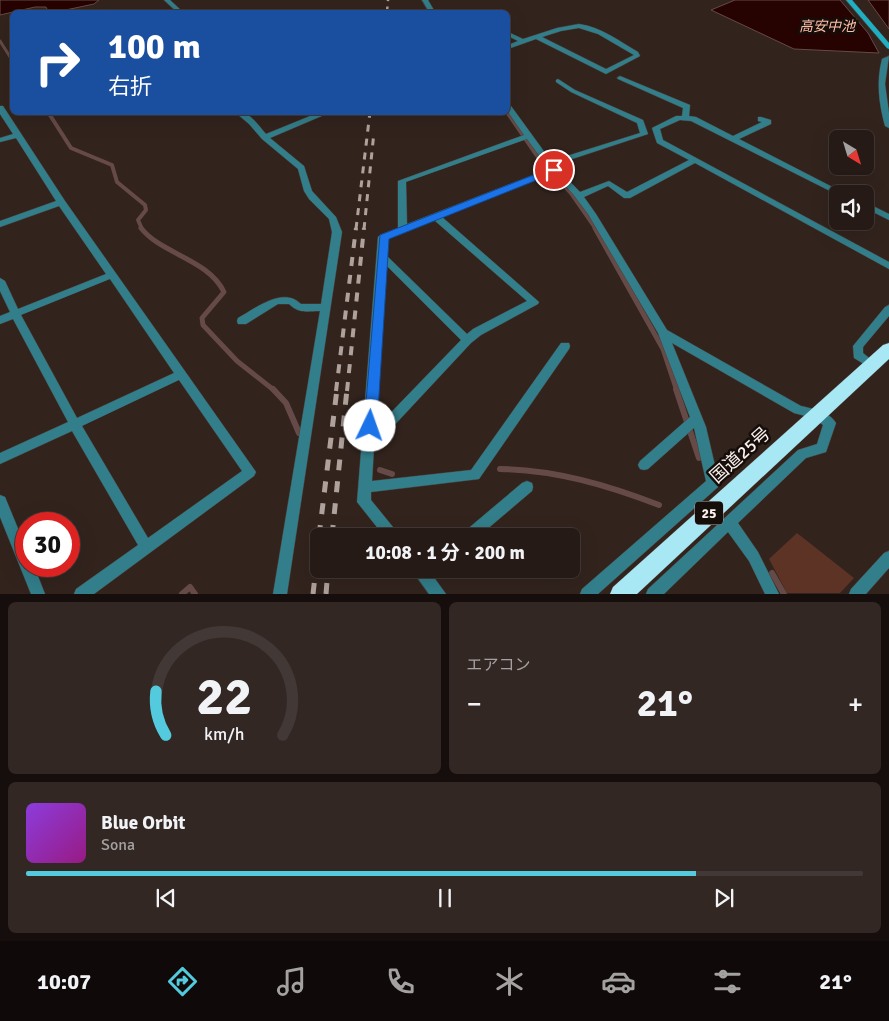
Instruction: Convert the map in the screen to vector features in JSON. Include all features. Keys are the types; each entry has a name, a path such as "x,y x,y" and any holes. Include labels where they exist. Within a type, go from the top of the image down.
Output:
{"highway":[{"name":"国道25号","path":"621,594 889,349"}],"main road":[{"path":"849,0 889,47"}],"street":[{"path":"167,0 178,10"},
{"path":"510,46 538,37 573,26 586,27 636,53 637,56 606,72 538,37"},
{"path":"510,35 524,42"},
{"path":"889,58 885,58 882,72 885,114 889,126"},
{"path":"620,78 686,107 685,118"},
{"path":"385,528 364,502 381,255 384,237 551,169 644,134 640,122 573,91 558,81"},
{"path":"0,108 61,202 250,472 81,594"},
{"path":"510,111 551,169 579,196 663,332 713,483 587,594"},
{"path":"242,115 301,168 305,175 309,193 337,222 280,594"},
{"path":"265,137 316,115"},
{"path":"656,131 656,128 678,118 693,119 829,187"},
{"path":"734,139 768,122 762,118"},
{"path":"643,131 656,131"},
{"path":"656,131 660,141 889,266"},
{"path":"0,140 18,135"},
{"path":"403,230 402,181 527,137"},
{"path":"579,196 609,184 626,196 695,160"},
{"path":"0,224 61,202"},
{"path":"874,210 889,218"},
{"path":"369,444 467,340 477,332 534,302 436,217"},
{"path":"381,255 467,340"},
{"path":"0,320 112,275"},
{"path":"0,282 15,314 76,425 146,547"},
{"path":"242,320 276,301 292,301 299,308 325,307"},
{"path":"872,365 858,355 858,346 889,309"},
{"path":"653,594 802,454 822,448 830,423 816,414 798,410 663,332"},
{"path":"364,487 475,475 565,346"},
{"path":"0,459 182,374"},
{"path":"644,465 692,423"},
{"path":"478,528 526,487"},
{"path":"0,501 15,537"},
{"path":"729,523 747,544 760,566 772,594"},
{"path":"856,594 889,558"},
{"path":"32,577 38,594"},
{"path":"429,578 439,594"}],"shaded area":[{"path":"797,533 854,578 840,593 787,593 769,559"}],"water":[{"path":"0,0 99,0 94,4 66,10 48,10 46,7 35,7 10,10 10,13 0,15"},
{"name":"高安中池","path":"735,0 840,0 868,33 879,53 794,49 711,10"},
{"path":"868,0 889,0 889,29"}],"waterway":[{"path":"0,41 10,57"},
{"path":"50,115 71,148 112,165 117,182 145,205 146,210 138,220 142,229"},
{"path":"509,115 542,163 571,193 596,229"},
{"path":"595,228 663,349 677,391"},
{"path":"142,229 160,244 196,264 217,281 224,292 202,318 203,325 237,361 274,391"},
{"path":"676,389 699,458"},
{"path":"274,391 286,403 299,433"},
{"path":"500,469 541,472 581,480 659,505"},
{"path":"380,470 392,474"},
{"path":"772,573 784,594"},
{"path":"182,594 190,587 195,594"}],"railway":[{"path":"387,10 388,0"},
{"path":"356,229 370,115"},
{"path":"364,229 374,132"},
{"path":"336,391 356,228"},
{"path":"347,391 364,228"},
{"path":"320,528 337,389"},
{"path":"333,528 347,389"},
{"path":"313,594 315,578"},
{"path":"326,594 327,578"}],"route":[{"path":"370,426 381,255 384,237 554,170"}]}
